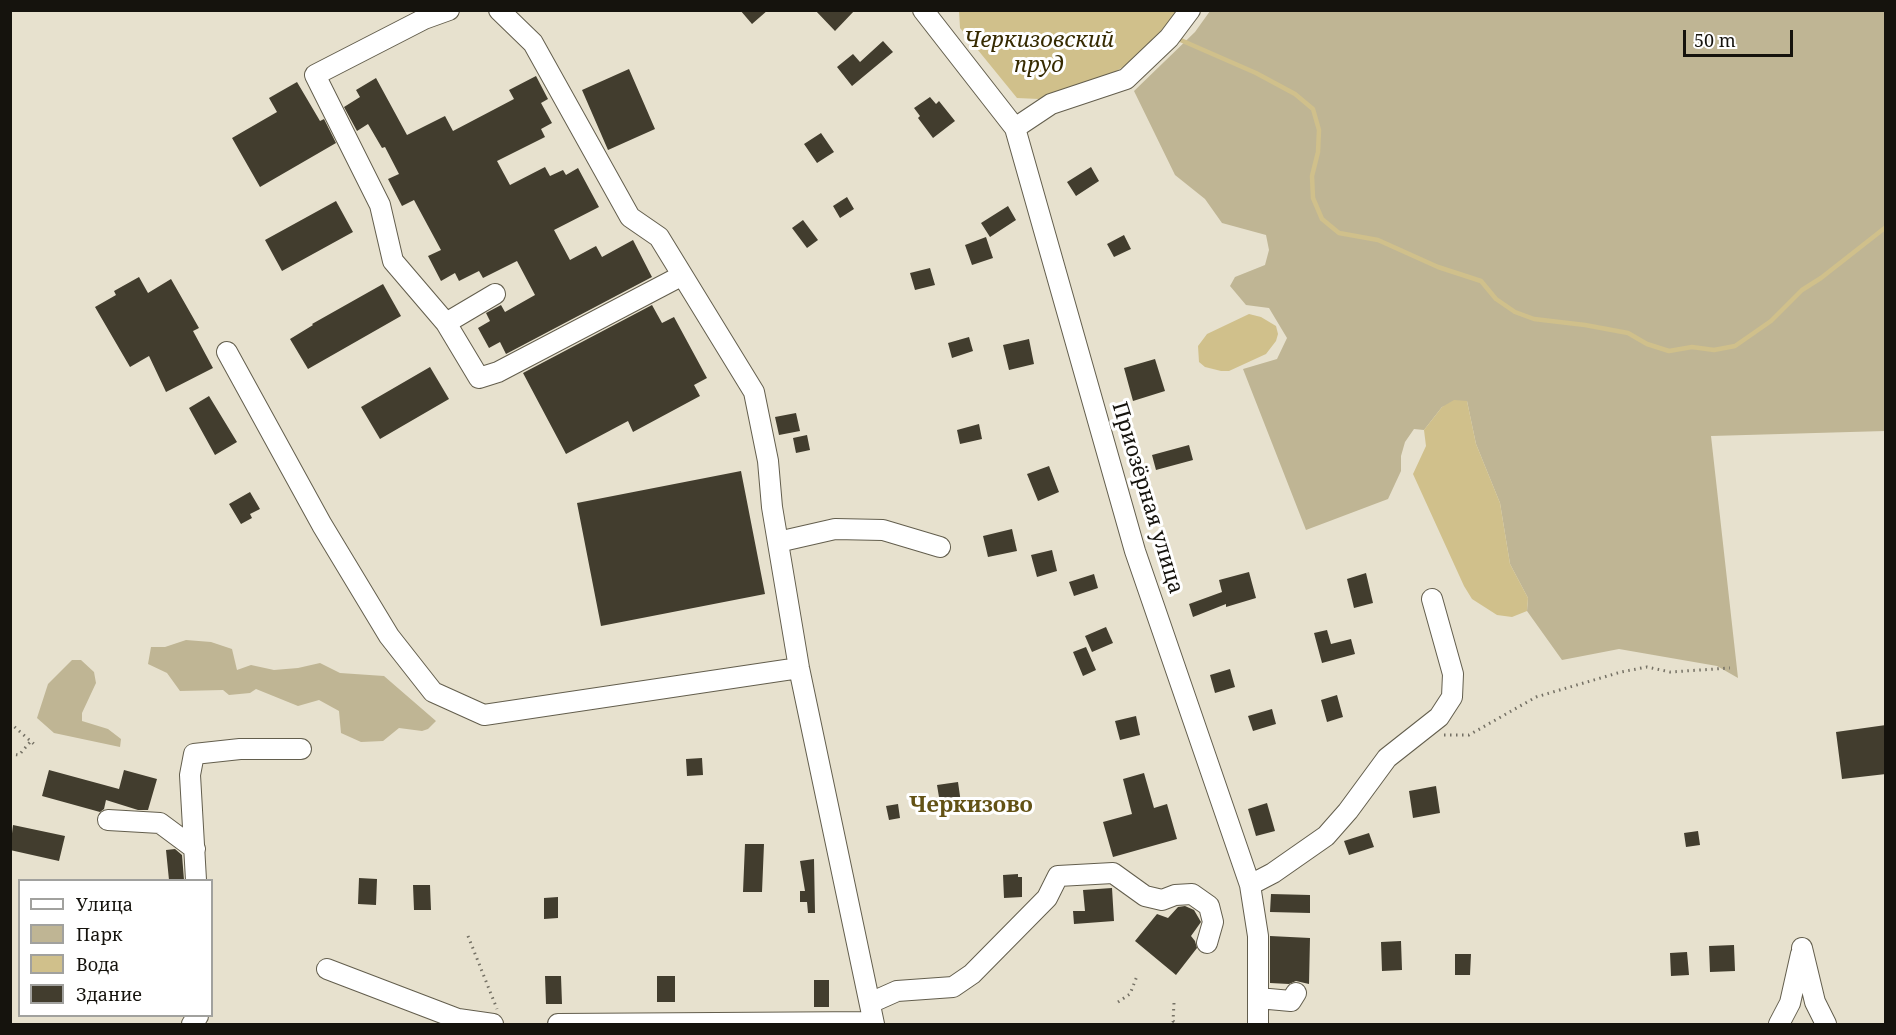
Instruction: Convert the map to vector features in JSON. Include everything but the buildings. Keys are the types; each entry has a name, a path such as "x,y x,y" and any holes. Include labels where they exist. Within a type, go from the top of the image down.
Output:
{"street":[{"path":"448,10 424,19 315,75 380,205 393,261 446,323 479,378 498,372 681,276"},
{"path":"499,10 532,43 630,217 659,237 754,392 768,461 778,542 799,668 872,1017"},
{"name":"Приозёрная улица","path":"923,10 1015,128 1135,550 1250,885 1258,936 1258,1024"},
{"path":"1015,128 1051,104 1126,79 1169,38 1190,10"},
{"path":"446,323 495,294"},
{"path":"227,352 328,535 389,636 433,692 484,715 799,668"},
{"path":"778,542 834,529 883,530 940,547"},
{"path":"1250,885 1273,873 1326,836 1348,811 1387,758 1439,717 1452,697 1453,674 1432,599"},
{"path":"196,879 190,775 194,754 240,749 301,749"},
{"path":"108,820 160,823 195,849"},
{"path":"558,1024 872,1017 897,991 953,987 972,974 1047,898 1058,876 1113,873 1145,896 1162,900 1175,895 1192,894 1209,906 1213,922 1207,943"},
{"path":"1779,1024 1790,1003 1802,948 1815,1002 1826,1024"},
{"path":"327,969 458,1019 496,1019"},
{"path":"1258,998 1291,1001 1296,993"}],"path":[{"path":"1418,734 1469,735 1536,697 1621,672 1647,667 1670,672 1730,668"},
{"path":"10,723 33,743 19,755 10,754"},
{"path":"468,936 496,1019"},
{"path":"1118,1002 1130,994 1137,976"},
{"path":"1174,1003 1173,1021 1177,1024"}],"green space":[{"path":"1210,11 1885,11 1885,431 1711,436 1738,678 1717,666 1619,649 1562,660 1527,611 1528,598 1510,564 1500,503 1476,444 1467,401 1442,407 1424,430 1414,429 1405,442 1401,456 1401,471 1388,499 1306,530 1243,369 1277,359 1287,338 1269,308 1246,305 1230,286 1235,277 1265,265 1269,250 1266,235 1222,223 1205,199 1175,175 1134,91 1195,32"},
{"path":"186,640 211,642 232,649 237,670 251,665 274,670 320,663 340,673 384,676 436,721 428,729 422,731 399,728 383,741 361,742 341,733 339,711 319,700 298,706 256,689 250,693 229,695 223,690 180,691 167,673 148,664 151,647 165,647"},
{"path":"72,660 81,660 94,672 96,683 82,713 82,721 108,729 121,739 120,747 54,733 37,718 48,684"}],"water":[{"name":"Черкизовский пруд","path":"959,11 1179,11 1134,60 1102,80 1039,99 1017,98 960,28"},
{"path":"1249,314 1261,317 1276,326 1278,334 1276,341 1266,354 1229,371 1205,367 1199,362 1198,346 1207,334"},
{"path":"1454,400 1467,401 1476,444 1500,503 1510,564 1528,598 1527,611 1512,617 1497,615 1472,599 1413,474 1426,446 1424,430 1442,407"}],"waterway":[{"path":"1176,38 1256,73 1295,94 1313,109 1319,130 1318,152 1312,176 1313,198 1322,219 1339,233 1378,240 1438,267 1481,281 1496,299 1515,312 1534,319 1628,333 1647,344 1669,351 1692,347 1714,350 1735,346 1771,321 1802,290 1821,278 1886,227"}],"district":[{"name":"Черкизово","path":"971,806"}]}
